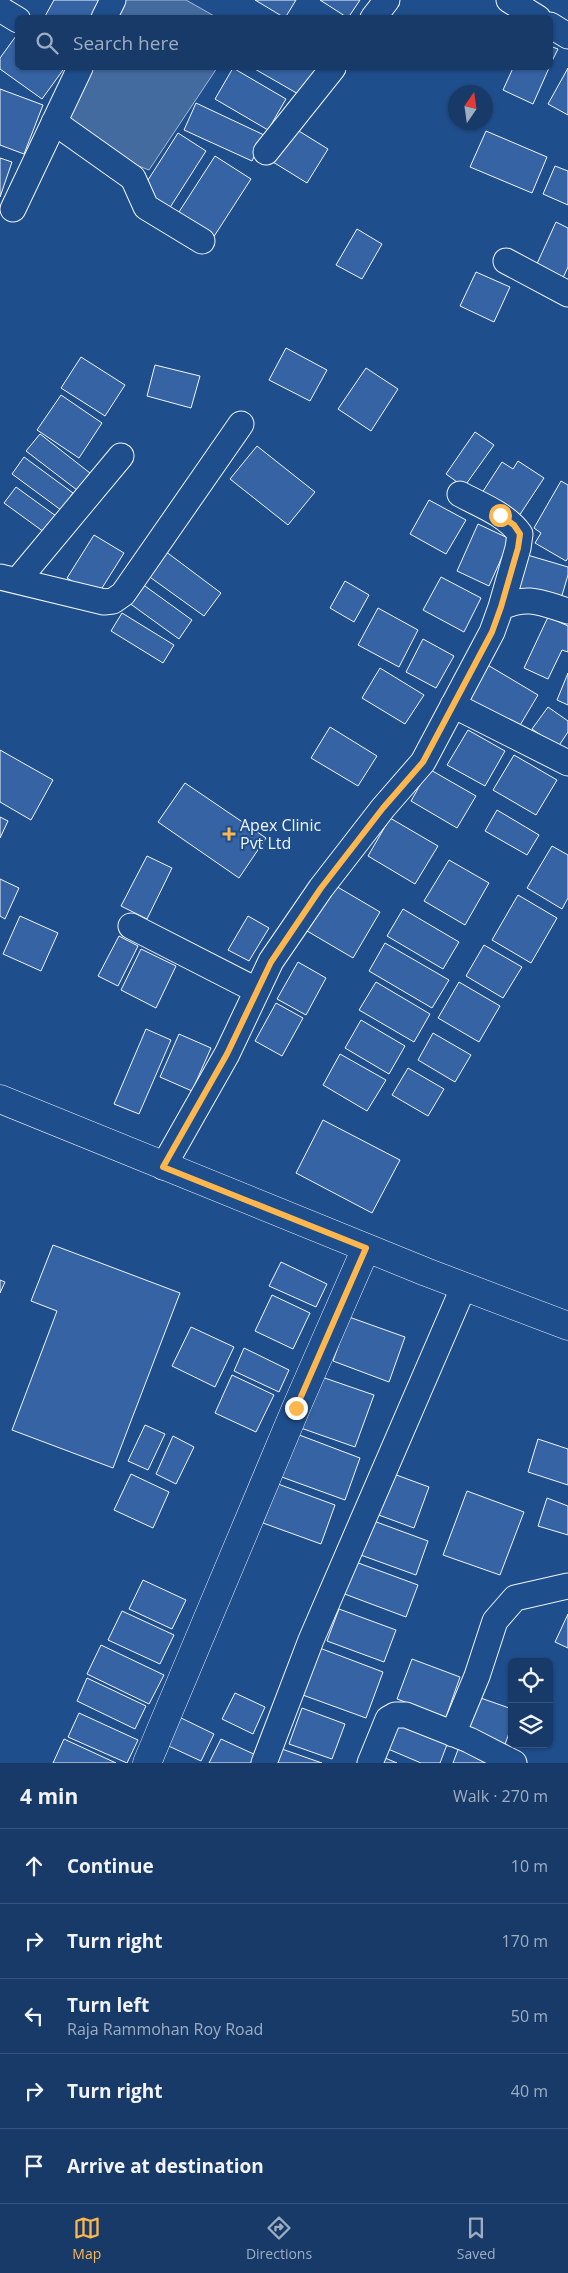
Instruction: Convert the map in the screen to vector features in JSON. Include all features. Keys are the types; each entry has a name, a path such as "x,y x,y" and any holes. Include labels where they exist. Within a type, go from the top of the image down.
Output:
{"main road":[{"path":"0,1099 163,1167 568,1326"},
{"path":"147,1763 292,1418 366,1248"}],"street":[{"path":"105,15 112,0"},
{"path":"375,15 387,0"},
{"path":"509,0 533,15"},
{"path":"0,9 15,18"},
{"path":"553,27 568,36"},
{"path":"13,209 79,70"},
{"path":"266,152 331,70"},
{"path":"54,122 133,178 146,207 202,241"},
{"path":"506,261 568,294"},
{"path":"121,456 9,578 104,602 114,601 123,594 241,424"},
{"path":"163,1167 227,1054 271,962 321,888 383,808 423,762 492,632 518,548 520,534 514,525 500,515 460,494"},
{"path":"501,607 517,600 533,601 568,611"},
{"path":"452,705 568,763"},
{"path":"131,926 256,990"},
{"path":"264,1763 311,1640 464,1286"},
{"path":"453,1734 477,1676 495,1621 515,1598 568,1586"},
{"path":"370,1763 388,1719 395,1714 406,1715 453,1734 514,1763"}],"water":[{"path":"117,0 186,0 212,15 110,15"},
{"path":"81,70 216,70 149,170 76,142 69,112"}],"building":[{"path":"54,0 102,0 94,15 46,15"},
{"path":"255,0 296,0 287,15 280,15"},
{"path":"320,0 360,0 350,15 343,15"},
{"path":"15,37 15,70 63,70 42,99 0,69 0,58"},
{"path":"553,47 558,49 553,59"},
{"path":"568,68 568,115 548,104"},
{"path":"232,70 236,70 286,99 268,130 215,99"},
{"path":"256,70 316,70 300,95"},
{"path":"512,70 548,70 533,104 503,90"},
{"path":"0,89 43,105 24,154 0,145"},
{"path":"196,103 264,135 252,161 184,130"},
{"path":"294,128 328,149 307,183 273,162"},
{"path":"486,131 547,157 532,193 470,167"},
{"path":"178,133 206,151 169,209 141,191"},
{"path":"215,156 251,179 213,238 177,215"},
{"path":"0,158 12,162 0,197"},
{"path":"555,166 568,171 568,205 543,194"},
{"path":"556,222 568,228 568,267 562,280 535,268"},
{"path":"357,229 382,244 362,279 336,265"},
{"path":"476,272 510,287 494,322 460,306"},
{"path":"286,348 327,370 310,401 269,380"},
{"path":"81,357 125,385 105,416 61,388"},
{"path":"155,365 200,376 191,408 147,396"},
{"path":"366,368 398,389 371,431 338,409"},
{"path":"61,395 102,423 79,458 37,430"},
{"path":"475,432 494,445 464,487 446,474"},
{"path":"40,434 90,473 77,490 26,451"},
{"path":"257,446 315,492 288,525 230,479"},
{"path":"24,457 73,493 61,510 12,474"},
{"path":"518,461 544,478 517,519 480,496 502,462 513,469"},
{"path":"561,481 568,485 568,558 566,561 535,543 541,533 534,528"},
{"path":"16,487 56,516 44,532 4,503"},
{"path":"429,500 466,520 446,554 410,534"},
{"path":"478,524 510,539 489,586 457,571"},
{"path":"94,535 124,553 97,596 67,578"},
{"path":"165,551 221,593 204,616 147,575"},
{"path":"524,554 568,567 568,575 560,602 514,588"},
{"path":"441,577 481,598 464,632 423,610"},
{"path":"138,581 192,620 179,639 125,600"},
{"path":"345,581 369,595 354,622 330,608"},
{"path":"378,608 418,630 399,667 358,645"},
{"path":"122,613 174,645 163,663 111,631"},
{"path":"548,617 568,626 568,652 562,650 548,679 524,668"},
{"path":"423,639 454,656 436,688 406,672"},
{"path":"486,664 538,695 516,732 466,699"},
{"path":"380,668 424,695 405,724 362,698"},
{"path":"568,673 568,705 557,700"},
{"path":"548,707 568,721 568,732 558,747 532,729"},
{"path":"330,727 377,756 358,786 311,758"},
{"path":"468,730 505,751 485,786 447,765"},
{"path":"0,750 53,780 31,820 0,802"},
{"path":"514,755 557,780 536,815 493,790"},
{"path":"429,769 476,796 457,828 411,801"},
{"path":"185,783 266,838 239,878 158,822"},
{"path":"497,810 539,835 527,855 485,831"},
{"path":"0,817 8,821 0,838"},
{"path":"390,818 438,846 415,884 368,856"},
{"path":"552,846 568,855 568,898 562,909 527,888"},
{"path":"147,856 172,868 147,919 121,906"},
{"path":"449,860 489,883 465,925 424,901"},
{"path":"0,879 19,888 5,919 0,916"},
{"path":"329,882 380,912 353,958 302,928"},
{"path":"518,895 557,918 531,963 492,940"},
{"path":"403,909 459,942 443,969 387,936"},
{"path":"20,916 58,933 41,971 3,954"},
{"path":"248,916 269,928 249,961 228,950"},
{"path":"119,936 138,946 118,986 98,976"},
{"path":"385,943 449,980 432,1008 369,971"},
{"path":"484,945 522,967 503,998 466,976"},
{"path":"141,949 176,966 156,1008 121,990"},
{"path":"298,962 326,978 306,1015 277,999"},
{"path":"376,982 430,1014 414,1042 359,1010"},
{"path":"459,982 500,1006 479,1042 438,1018"},
{"path":"276,1003 303,1018 282,1056 255,1041"},
{"path":"361,1020 405,1046 389,1074 345,1048"},
{"path":"146,1029 171,1040 139,1114 114,1104"},
{"path":"433,1033 471,1055 455,1082 418,1060"},
{"path":"179,1034 211,1048 192,1091 160,1077"},
{"path":"340,1054 386,1080 367,1111 323,1085"},
{"path":"408,1068 444,1089 428,1116 392,1095"},
{"path":"323,1120 400,1160 372,1213 296,1173"},
{"path":"53,1245 180,1293 113,1468 12,1430 57,1311 31,1301"},
{"path":"281,1262 327,1284 316,1307 269,1286"},
{"path":"0,1280 5,1282 0,1293"},
{"path":"272,1295 310,1313 293,1349 255,1331"},
{"path":"349,1317 405,1337 389,1382 333,1361"},
{"path":"191,1327 234,1347 215,1387 172,1366"},
{"path":"244,1348 289,1370 279,1392 234,1371"},
{"path":"232,1375 274,1395 256,1432 215,1413"},
{"path":"316,1375 374,1395 355,1447 298,1427"},
{"path":"145,1425 165,1434 148,1470 128,1461"},
{"path":"294,1433 360,1458 345,1500 279,1476"},
{"path":"173,1436 194,1447 176,1484 156,1474"},
{"path":"538,1439 568,1449 568,1485 528,1472"},
{"path":"391,1473 429,1487 414,1528 376,1514"},
{"path":"131,1474 169,1492 153,1528 114,1510"},
{"path":"278,1484 335,1505 321,1544 263,1523"},
{"path":"467,1491 524,1512 500,1575 443,1555"},
{"path":"547,1498 568,1506 568,1535 538,1526"},
{"path":"371,1520 428,1541 416,1575 358,1554"},
{"path":"353,1561 418,1585 406,1617 342,1593"},
{"path":"143,1580 186,1600 172,1629 129,1609"},
{"path":"339,1609 396,1630 384,1662 327,1641"},
{"path":"122,1611 174,1635 160,1664 108,1640"},
{"path":"568,1614 568,1648 555,1642"},
{"path":"101,1645 164,1675 149,1704 87,1674"},
{"path":"317,1647 383,1672 366,1718 300,1694"},
{"path":"412,1659 460,1677 446,1717 397,1699"},
{"path":"87,1678 146,1706 135,1729 77,1701"},
{"path":"235,1693 265,1707 253,1734 222,1719"},
{"path":"475,1696 508,1708 508,1736 504,1747 462,1732"},
{"path":"302,1708 345,1724 332,1759 289,1744"},
{"path":"79,1713 138,1740 127,1763 68,1737"},
{"path":"175,1715 214,1734 201,1761 162,1743"},
{"path":"392,1720 448,1742 440,1763 421,1763 381,1746"},
{"path":"64,1739 116,1763 53,1763"},
{"path":"221,1739 258,1756 254,1763 209,1763"},
{"path":"459,1747 490,1763 453,1763"},
{"path":"279,1748 322,1763 274,1763"},
{"path":"378,1755 397,1763 375,1763"}],"place":[{"name":"Apex Clinic Pvt Ltd","path":"229,834"}],"route":[{"path":"296,1408 366,1248 163,1167 227,1054 271,962 321,888 383,808 423,762 492,632 518,548 520,534 514,525 500,515"}]}
